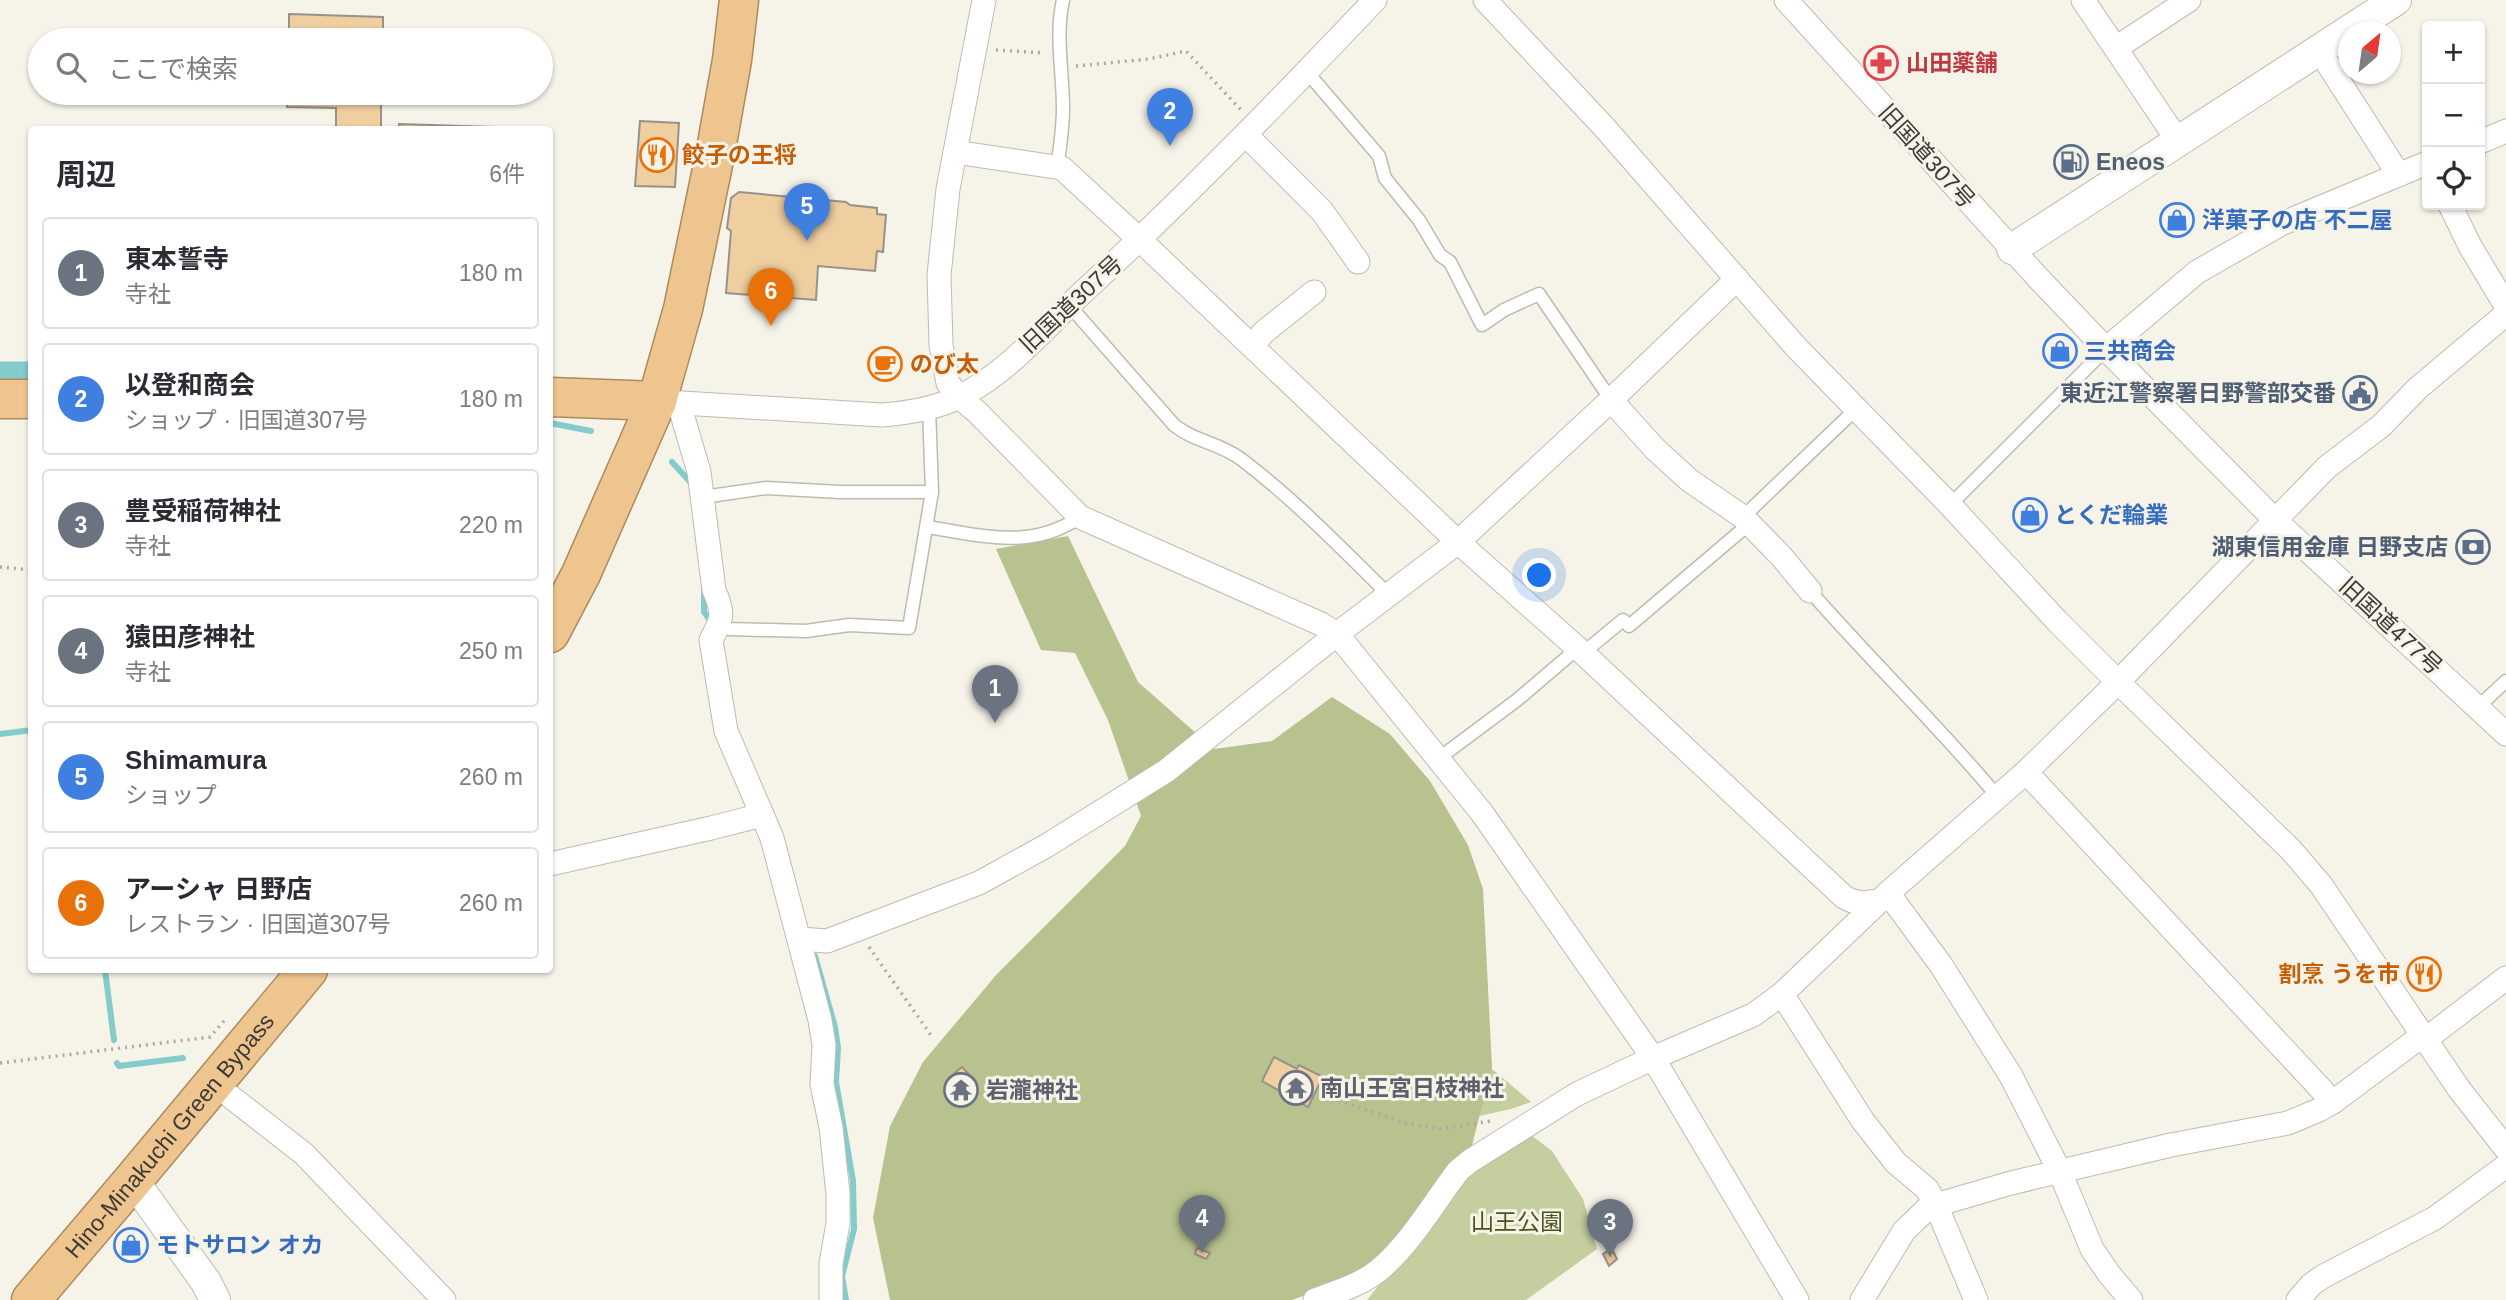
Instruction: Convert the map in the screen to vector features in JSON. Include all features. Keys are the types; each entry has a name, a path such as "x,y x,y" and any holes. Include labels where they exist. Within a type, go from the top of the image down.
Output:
{"highway":[{"path":"553,628 668,402 683,309 732,60 739,0"},
{"path":"553,397 668,402"},
{"path":"0,399 28,399"},
{"name":"Hino-Minakuchi Green Bypass","path":"31,1300 306,973"}],"street":[{"path":"984,0 948,189 939,275 941,345 948,383 1080,517 1321,624 1337,634 1482,813 1653,1058 1797,1300"},
{"name":"旧国道307号","path":"668,402 881,415 908,413 959,397 995,373 1140,240 1251,130 1375,0"},
{"path":"1485,0 1604,127 1796,347 1855,410 1950,505 2118,682 2291,850 2321,885 2459,1089 2506,1149"},
{"name":"旧国道307号","path":"1786,0 2012,249"},
{"path":"2084,0 2178,141"},
{"path":"2116,48 2189,0"},
{"path":"2012,249 2396,0"},
{"path":"2319,50 2399,175"},
{"path":"1251,130 1322,211 1358,262"},
{"path":"2485,140 2506,131"},
{"path":"955,152 1062,169 1458,542 1580,650 1844,897 1853,902 1867,903 1885,896"},
{"path":"2106,349 2197,272 2281,224 2422,165"},
{"path":"2452,210 2470,246 2506,306"},
{"name":"旧国道477号","path":"2012,249 2106,349 2275,520 2506,734"},
{"path":"800,939 827,941 979,883 1137,791 1211,737 1337,634 1458,542 1737,279"},
{"path":"1252,346 1264,332 1314,292"},
{"path":"1315,1300 1360,1282 1378,1271 1401,1248 1458,1171 1469,1161 1577,1094 1653,1058 1753,1016 1782,994 1885,896 2026,772 2118,682 2327,467 2381,426 2418,387 2506,314"},
{"path":"1611,400 1689,480 1746,520 1810,591"},
{"path":"668,402 699,472 714,590 720,603 718,629 711,640 726,731 772,838 820,1020 824,1045 822,1084 836,1168 838,1223 831,1264 831,1300"},
{"path":"2026,772 2333,1101"},
{"path":"553,863 762,815"},
{"path":"1885,896 1941,965 1978,1021 2011,1076 2060,1172 2092,1249 2131,1300"},
{"path":"1861,1300 1904,1231 1913,1220 1936,1205 2171,1144 2288,1123 2309,1115 2333,1101 2506,978"},
{"path":"1782,994 1863,1121 1896,1163 1927,1189 1976,1300"},
{"path":"231,1097 304,1154 444,1300"},
{"path":"2298,1300 2322,1277 2435,1218 2506,1166"},
{"path":"133,1180 215,1300"}],"lane":[{"path":"1058,168 1063,106 1060,15 1063,0"},
{"path":"1307,72 1379,156 1385,178 1419,220 1440,255 1450,262 1482,325 1504,310 1539,294 1611,400"},
{"path":"1069,305 1174,425 1186,435 1217,444 1240,458 1307,513 1389,595"},
{"path":"1950,505 2106,349"},
{"path":"718,629 806,631 849,625 909,628 932,492 929,408"},
{"path":"1438,759 1623,620 1629,626 1746,520 1855,410"},
{"path":"703,497 766,488 841,492 932,492"},
{"path":"927,527 1018,540 1058,528 1080,517"},
{"path":"1810,591 1850,637 1955,745 1997,796"},
{"path":"2478,707 2506,681"}],"path":[{"path":"976,49 1060,60 1149,59 1186,51 1251,130"},
{"path":"0,567 28,570"},
{"path":"858,931 933,1038"},
{"path":"0,1063 210,1037 227,1018"},
{"path":"1332,1098 1405,1123 1440,1129 1497,1120"}],"green space":[{"path":"1068,536 1138,682 1214,749 1272,741 1332,697 1390,734 1430,781 1468,845 1483,889 1492,1067 1470,1153 1448,1170 1384,1252 1353,1278 1292,1300 890,1300 873,1218 890,1126 923,1062 997,974 1125,846 1141,816 1108,720 1075,653 1041,650 996,549"},
{"path":"1458,1040 1531,1102 1443,1124"},
{"name":"山王公園","path":"1531,1135 1552,1151 1583,1199 1597,1249 1526,1300 1367,1300 1475,1166"}],"building":[{"path":"289,14 383,17 383,28 289,28"},
{"path":"381,105 381,126 336,126 336,108 287,107"},
{"name":"餃子の王将","path":"640,121 679,123 675,187 635,186"},
{"path":"399,124 462,126 399,126"},
{"path":"739,192 846,202 850,205 877,208 877,214 886,215 883,252 877,251 875,271 818,266 816,300 726,293 731,231 727,228 731,198"},
{"name":"南山王宮日枝神社","path":"1274,1057 1297,1069 1299,1065 1323,1077 1308,1107 1262,1081"},
{"name":"岩瀧神社","path":"962,1067 976,1082 961,1098 947,1080"},
{"path":"1197,1248 1210,1253 1206,1259 1195,1254"},
{"path":"1612,1249 1617,1259 1609,1266 1603,1254"}],"waterway":[{"path":"0,380 28,380"},
{"path":"553,424 591,431"},
{"path":"672,462 692,484"},
{"path":"704,588 704,612 712,623"},
{"path":"0,734 28,730"},
{"path":"815,956 835,1027 838,1048 836,1082 853,1181 854,1229 842,1276 846,1300"},
{"path":"105,973 114,1040"},
{"path":"117,1063 119,1066 183,1058"}],"place":[{"name":"山田薬舗","path":"1881,63"},
{"name":"以登和商会","path":"1170,146"},
{"name":"餃子の王将","path":"657,155"},
{"name":"Eneos","path":"2071,162"},
{"name":"洋菓子の店 不二屋","path":"2177,220"},
{"name":"Shimamura","path":"807,241"},
{"name":"アーシャ 日野店","path":"771,326"},
{"name":"三共商会","path":"2060,351"},
{"name":"のび太","path":"885,364"},
{"name":"東近江警察署日野警部交番","path":"2360,393"},
{"name":"とくだ輪業","path":"2030,515"},
{"name":"湖東信用金庫 日野支店","path":"2473,547"},
{"name":"東本誓寺","path":"995,723"},
{"name":"割烹 うを市","path":"2424,974"},
{"name":"南山王宮日枝神社","path":"1296,1088"},
{"name":"岩瀧神社","path":"961,1090"},
{"name":"モトサロン オカ","path":"131,1245"},
{"name":"猿田彦神社","path":"1202,1253"},
{"name":"豊受稲荷神社","path":"1610,1257"}]}
